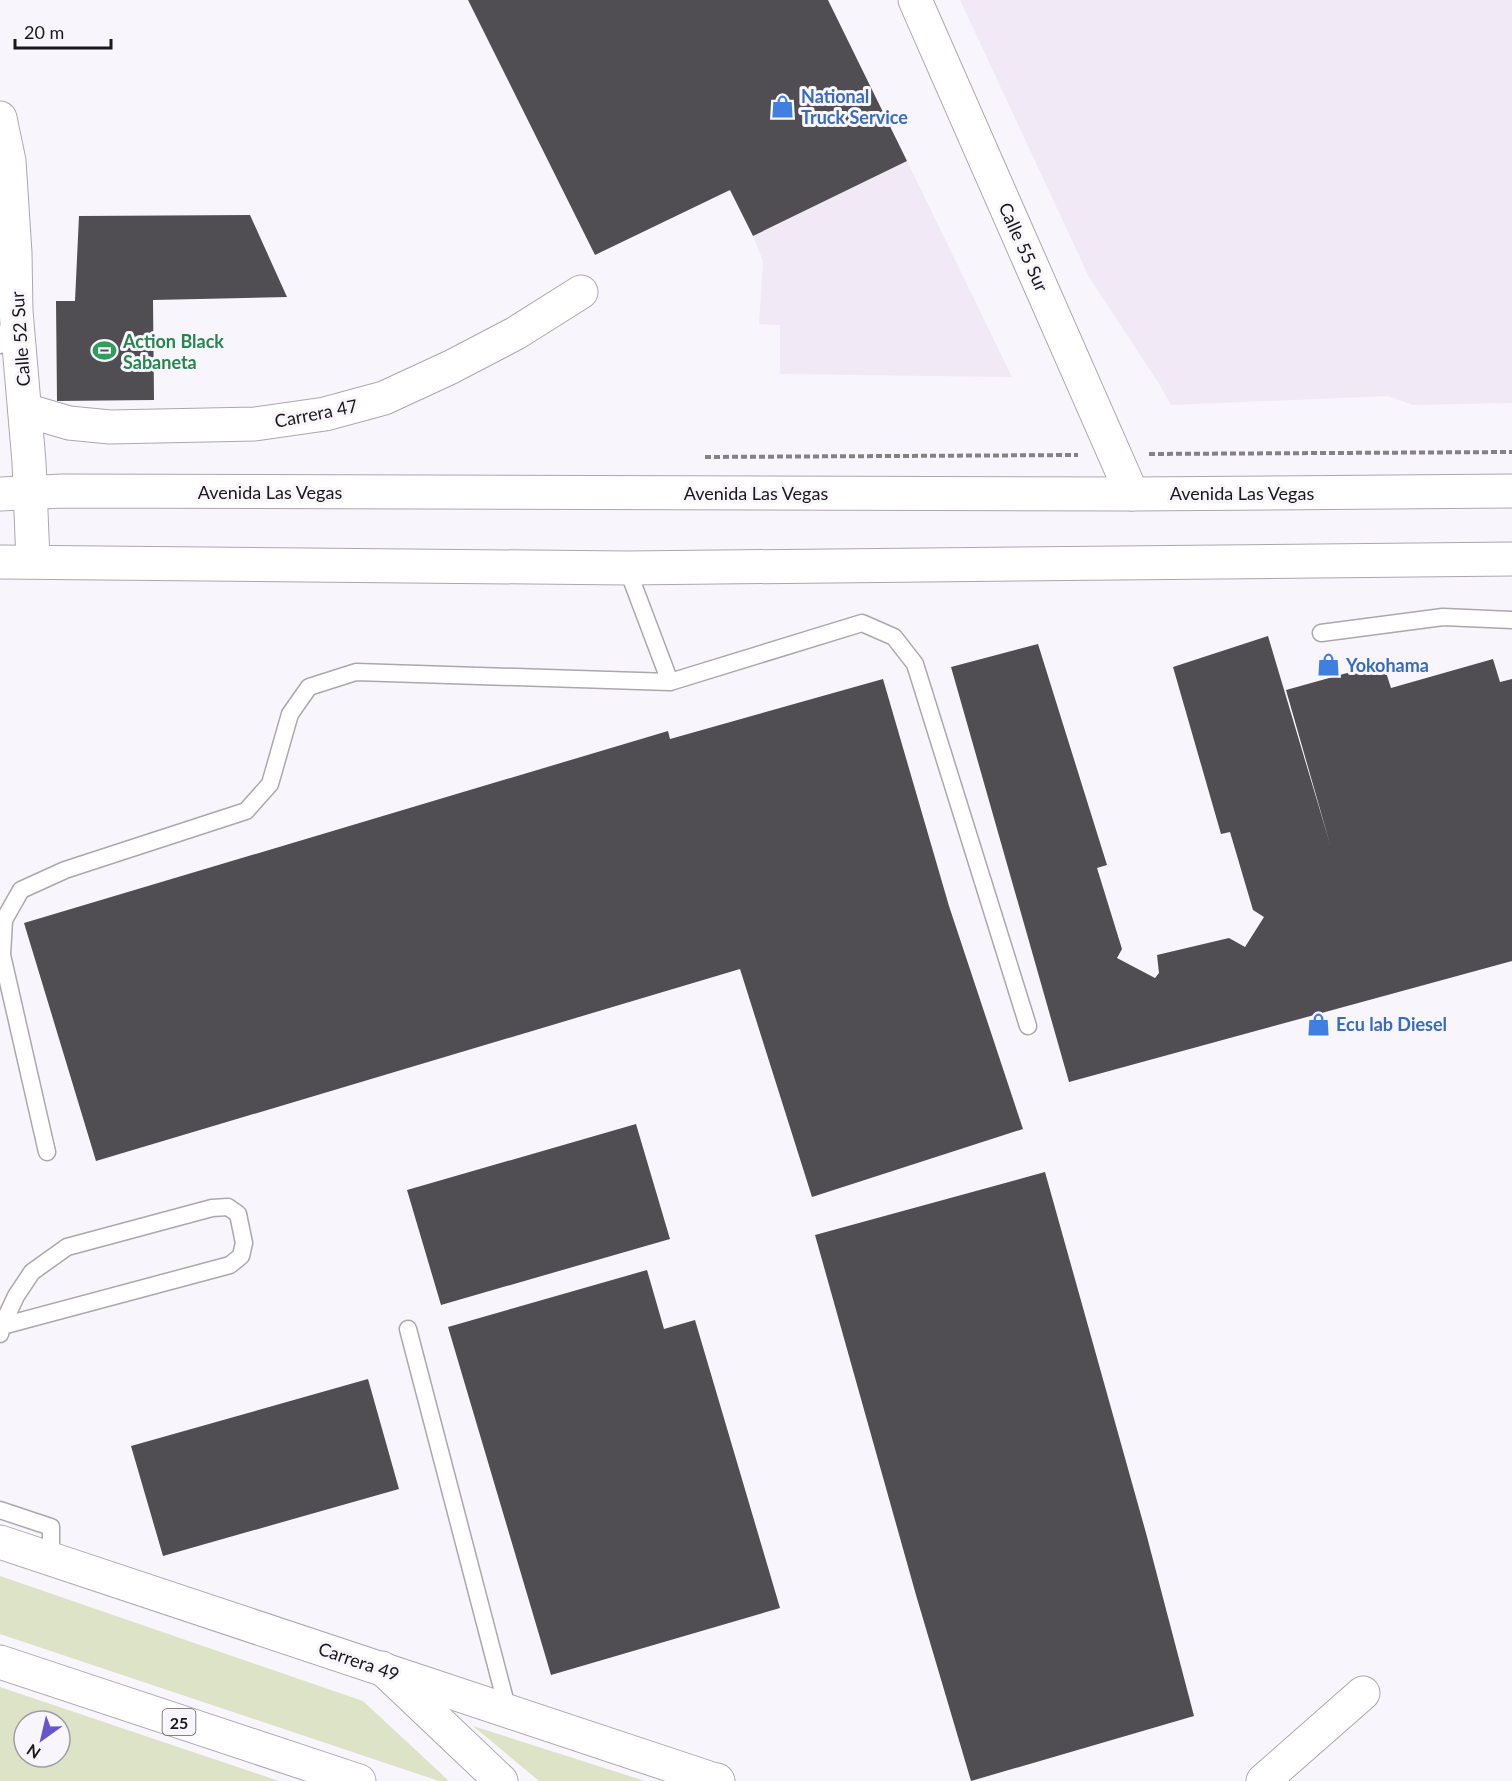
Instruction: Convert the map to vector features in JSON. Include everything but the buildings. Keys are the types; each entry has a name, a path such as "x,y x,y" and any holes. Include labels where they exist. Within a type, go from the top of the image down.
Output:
{"main road":[{"name":"Calle 55 Sur","path":"915,0 1132,494"},
{"name":"Calle 52 Sur","path":"0,118 9,161 8,253 25,410 15,494 33,561"},
{"name":"Carrera 47","path":"25,410 69,423 110,427 255,424 325,414 384,398 451,367 516,333 581,292"},
{"name":"Avenida Las Vegas","path":"15,494 63,491 1132,494 1512,491"},
{"path":"0,562 627,568 1512,559"},
{"name":"Carrera 49","path":"0,1542 717,1781"},
{"name":"25","path":"0,1662 359,1781"},
{"path":"382,1668 501,1781"},
{"path":"1263,1781 1364,1693"}],"lane":[{"path":"0,345 16,311"},
{"path":"627,568 670,682"},
{"path":"1321,633 1443,617 1512,620"},
{"path":"47,1152 2,955 4,920 21,890 65,870 246,811 270,784 290,714 309,687 356,672 670,682 861,623 894,637 915,664 1028,1026"},
{"path":"228,1207 238,1215 244,1243 241,1256 230,1265 1,1330 16,1296 32,1272 67,1247 212,1208 228,1207"},
{"path":"408,1329 508,1711"},
{"path":"0,1510 51,1527 51,1560"}],"path":[{"path":"696,457 1512,452"}],"shaded area":[{"path":"960,0 1512,0 1512,403 1413,405 1388,396 1171,405 1089,277"},
{"path":"907,161 1012,377 780,374 780,325 759,324 763,261 753,236"}],"green space":[{"path":"0,1576 363,1701 449,1781 439,1781 0,1634"},
{"path":"0,1687 65,1709 12,1709 12,1769 72,1769 72,1711 279,1781 0,1781"},
{"path":"473,1726 645,1781 539,1781"}],"place":[{"name":"National Truck Service","path":"783,106"},
{"name":"Action Black Sabaneta","path":"105,351"},
{"name":"Yokohama","path":"1328,665"},
{"name":"Ecu lab Diesel","path":"1318,1024"}]}
